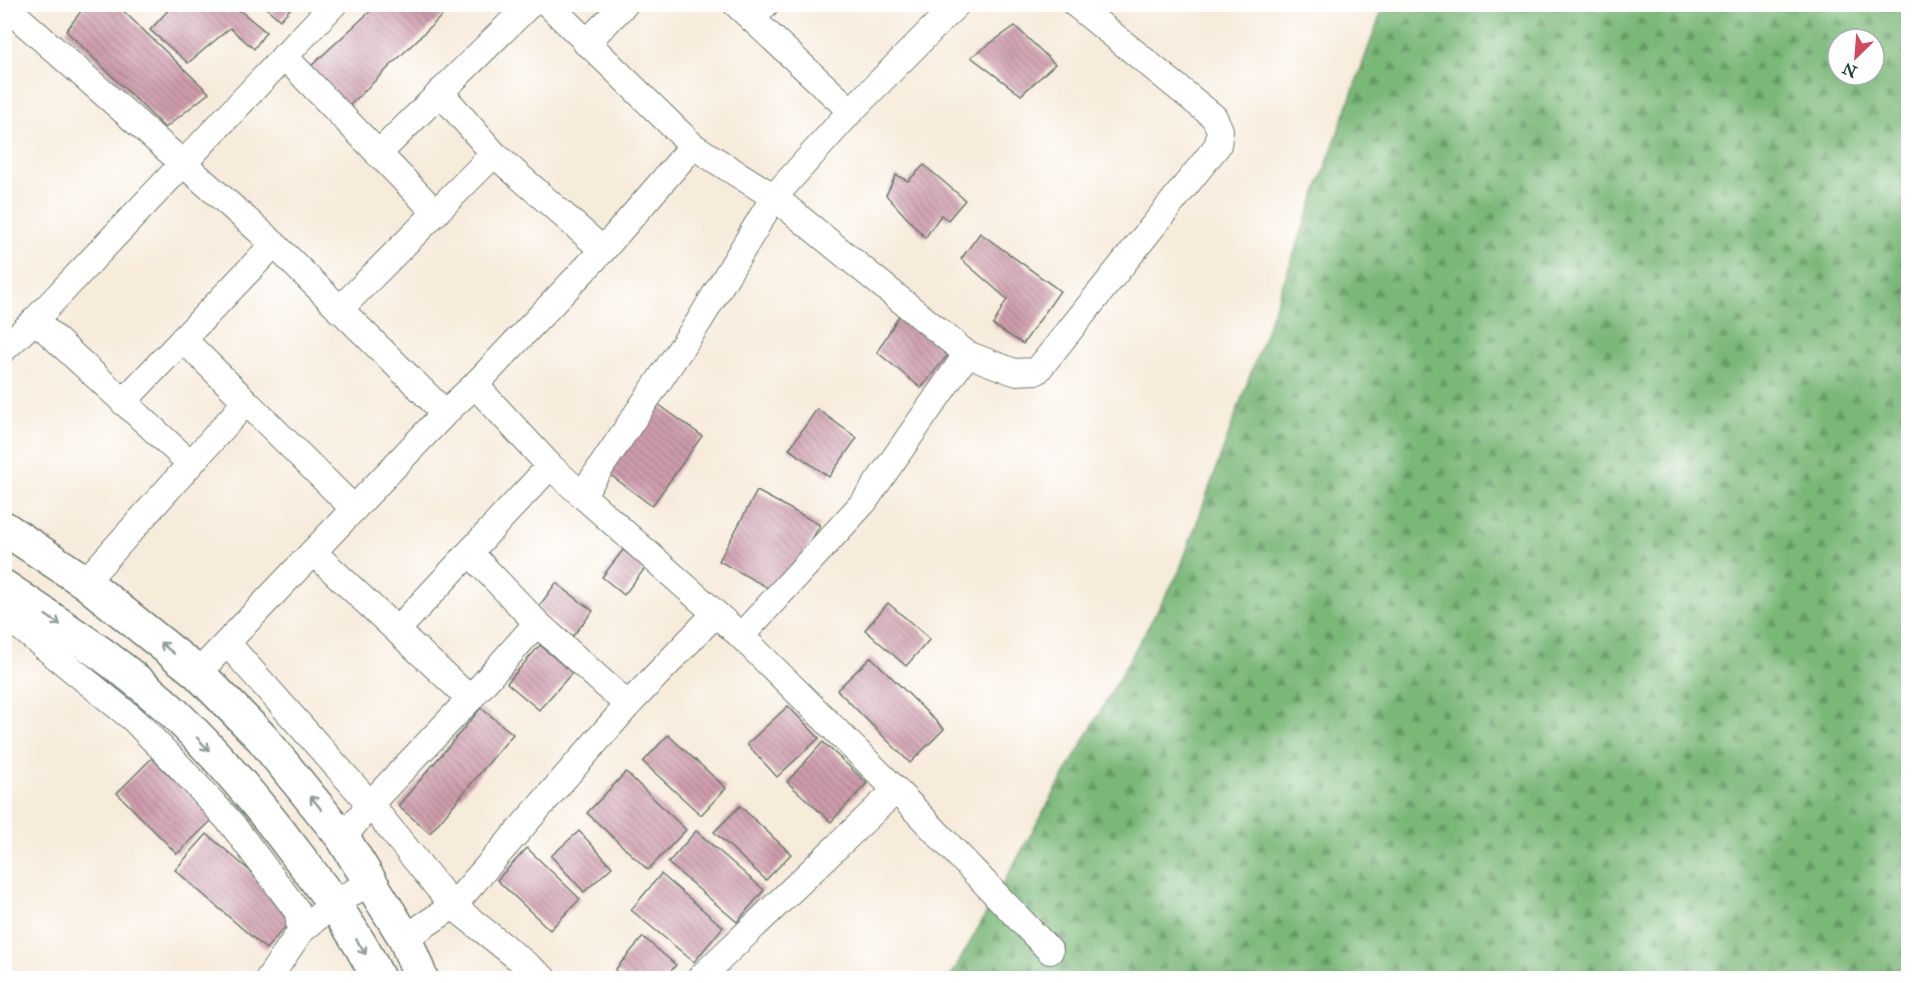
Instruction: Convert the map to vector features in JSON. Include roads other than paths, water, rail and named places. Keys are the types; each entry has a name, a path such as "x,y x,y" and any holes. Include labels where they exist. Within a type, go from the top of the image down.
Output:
{"main road":[{"path":"4,528 85,582 198,673 262,738 344,838 369,883 405,938 421,978"},
{"path":"6,588 72,632 176,714 240,783 334,903 368,957 378,978"}],"street":[{"path":"4,349 35,320 334,4"},
{"path":"378,154 530,4"},
{"path":"548,4 693,146 774,197 967,354 1014,372 1037,371 1218,145 1220,130 1214,117 1075,4"},
{"path":"586,43 625,4"},
{"path":"582,495 698,323 774,197 851,111 957,4"},
{"path":"4,5 274,244 445,413"},
{"path":"751,9 851,111"},
{"path":"284,56 436,213"},
{"path":"440,92 494,154 603,250"},
{"path":"198,673 603,250 693,146"},
{"path":"339,310 494,154"},
{"path":"123,402 274,244"},
{"path":"35,320 190,463"},
{"path":"183,339 354,509"},
{"path":"741,636 864,502 967,354"},
{"path":"475,385 550,466 741,636 896,789 1050,951"},
{"path":"85,582 246,402"},
{"path":"398,630 550,466"},
{"path":"313,552 470,699"},
{"path":"470,553 537,623 628,705"},
{"path":"6,588 10,619 133,719 231,823 298,912 300,932"},
{"path":"405,938 453,906 628,705 715,614"},
{"path":"344,838 370,804 470,699 537,623"},
{"path":"227,643 370,804 453,906 543,978"},
{"path":"700,978 896,789"},
{"path":"269,978 300,932 334,903 369,883"}]}
